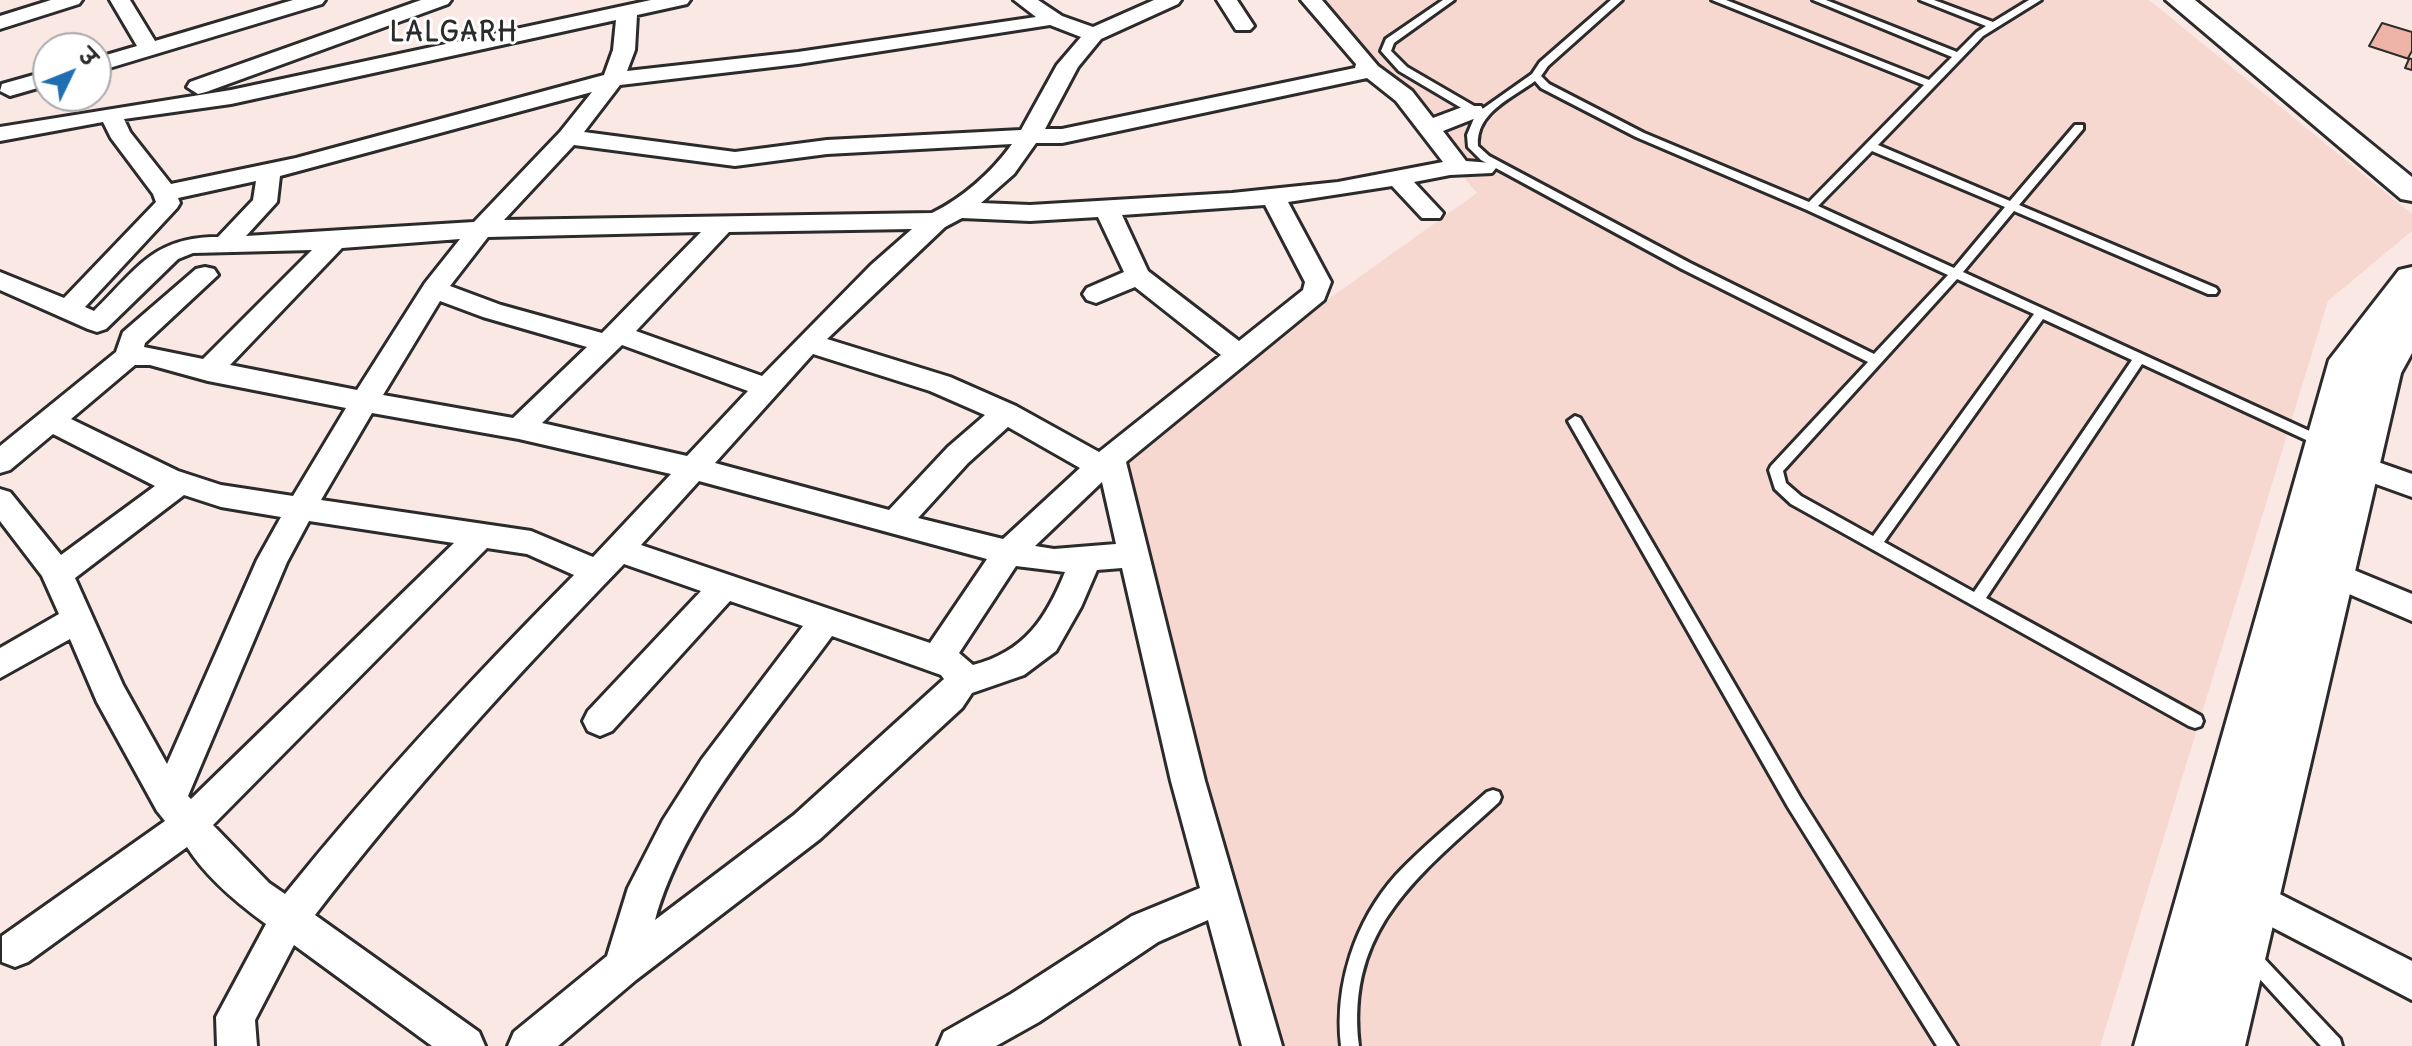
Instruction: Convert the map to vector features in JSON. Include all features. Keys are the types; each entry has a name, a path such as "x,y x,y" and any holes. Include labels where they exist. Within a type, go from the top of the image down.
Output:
{"main road":[{"path":"2216,1046 2332,573 2349,360 2412,279"},
{"path":"2163,1046 2342,455 2381,373 2412,319"}],"street":[{"path":"0,23 72,0"},
{"path":"120,0 150,50"},
{"path":"112,61 315,0"},
{"path":"124,112 441,0"},
{"path":"1024,0 1052,18 1094,35"},
{"path":"237,1046 235,1017 288,920 352,838 495,677 694,470 808,343 880,271 1006,169 1029,137 1068,65 1094,35 1171,0"},
{"path":"1227,0 1243,26"},
{"path":"1311,0 1367,66 1404,96 1456,163 1450,168"},
{"path":"2179,0 2412,192"},
{"path":"0,134 231,97 668,1"},
{"path":"180,812 272,560 434,289 481,229 568,137 613,79 624,50 627,11"},
{"path":"165,193 356,151 613,79 798,58 1034,24 1052,18"},
{"path":"568,137 735,159 827,147 1062,136 1362,73 1367,66"},
{"path":"10,89 32,83"},
{"path":"68,310 165,210 168,203 165,193 129,148 124,112"},
{"path":"1429,128 1477,113"},
{"path":"97,323 169,253 191,245 334,241 481,229 1030,213 1273,196 1450,168 1484,168"},
{"path":"224,245 265,202 269,171"},
{"path":"1397,178 1431,213"},
{"path":"528,1046 623,967 807,827 950,698 949,671 1008,553 1106,463 1319,288 1273,196"},
{"path":"1106,207 1138,276 1239,355"},
{"path":"519,429 614,339 722,224"},
{"path":"208,371 334,241"},
{"path":"0,462 51,421 205,275"},
{"path":"1096,294 1138,276"},
{"path":"0,280 97,323 130,347 150,356 208,371 519,429 694,470 1008,553 1054,561 1133,555"},
{"path":"434,289 492,311 614,339 768,388"},
{"path":"808,343 940,384 1106,463 1133,555 1184,766 1262,1046"},
{"path":"896,523 958,455 1006,413"},
{"path":"51,421 180,483 221,496 482,534 725,586 949,671 1012,666 1047,640 1057,628 1086,559"},
{"path":"2342,455 2412,486"},
{"path":"58,574 180,483"},
{"path":"0,500 58,574 109,692 180,812 207,847 256,895 288,920 424,1013 465,1046"},
{"path":"15,949 180,812 482,534"},
{"path":"2332,573 2412,608"},
{"path":"600,721 725,586"},
{"path":"0,664 79,618"},
{"path":"623,967 644,896 657,865 685,815 824,622"},
{"path":"958,1046 1025,1008 1145,929 1220,897"},
{"path":"2252,898 2412,981"}],"lane":[{"path":"1449,0 1390,41 1386,51 1391,59 1477,113"},
{"path":"1617,0 1544,64 1536,76 1477,113 1473,147 1485,158 1686,266 1875,360"},
{"path":"1717,0 1931,84"},
{"path":"1818,0 1958,56"},
{"path":"1925,0 1994,26"},
{"path":"1811,207 1980,34 2036,0"},
{"path":"1367,66 1391,59"},
{"path":"1536,76 1545,86 1640,135 1811,207 2342,455"},
{"path":"2079,127 1955,274 1776,470 1780,485 1796,500 2195,721"},
{"path":"1871,146 2212,291"},
{"path":"1875,544 2041,313"},
{"path":"1977,599 2139,359"},
{"path":"1575,421 1794,802 1948,1046"},
{"path":"1350,1046 1346,1025 1352,974 1377,919 1401,883 1493,797"},
{"path":"2240,945 2333,1046"}],"shaded area":[{"path":"1316,0 2149,0 2412,214 2412,231 2328,301 2100,1046 1264,1046 1094,467 1477,193"}],"building":[{"path":"2382,23 2412,32 2412,51 2408,58 2412,59 2412,70 2405,68 2409,59 2369,46"}],"district":[{"name":"LALGARH","path":"454,34"}]}
